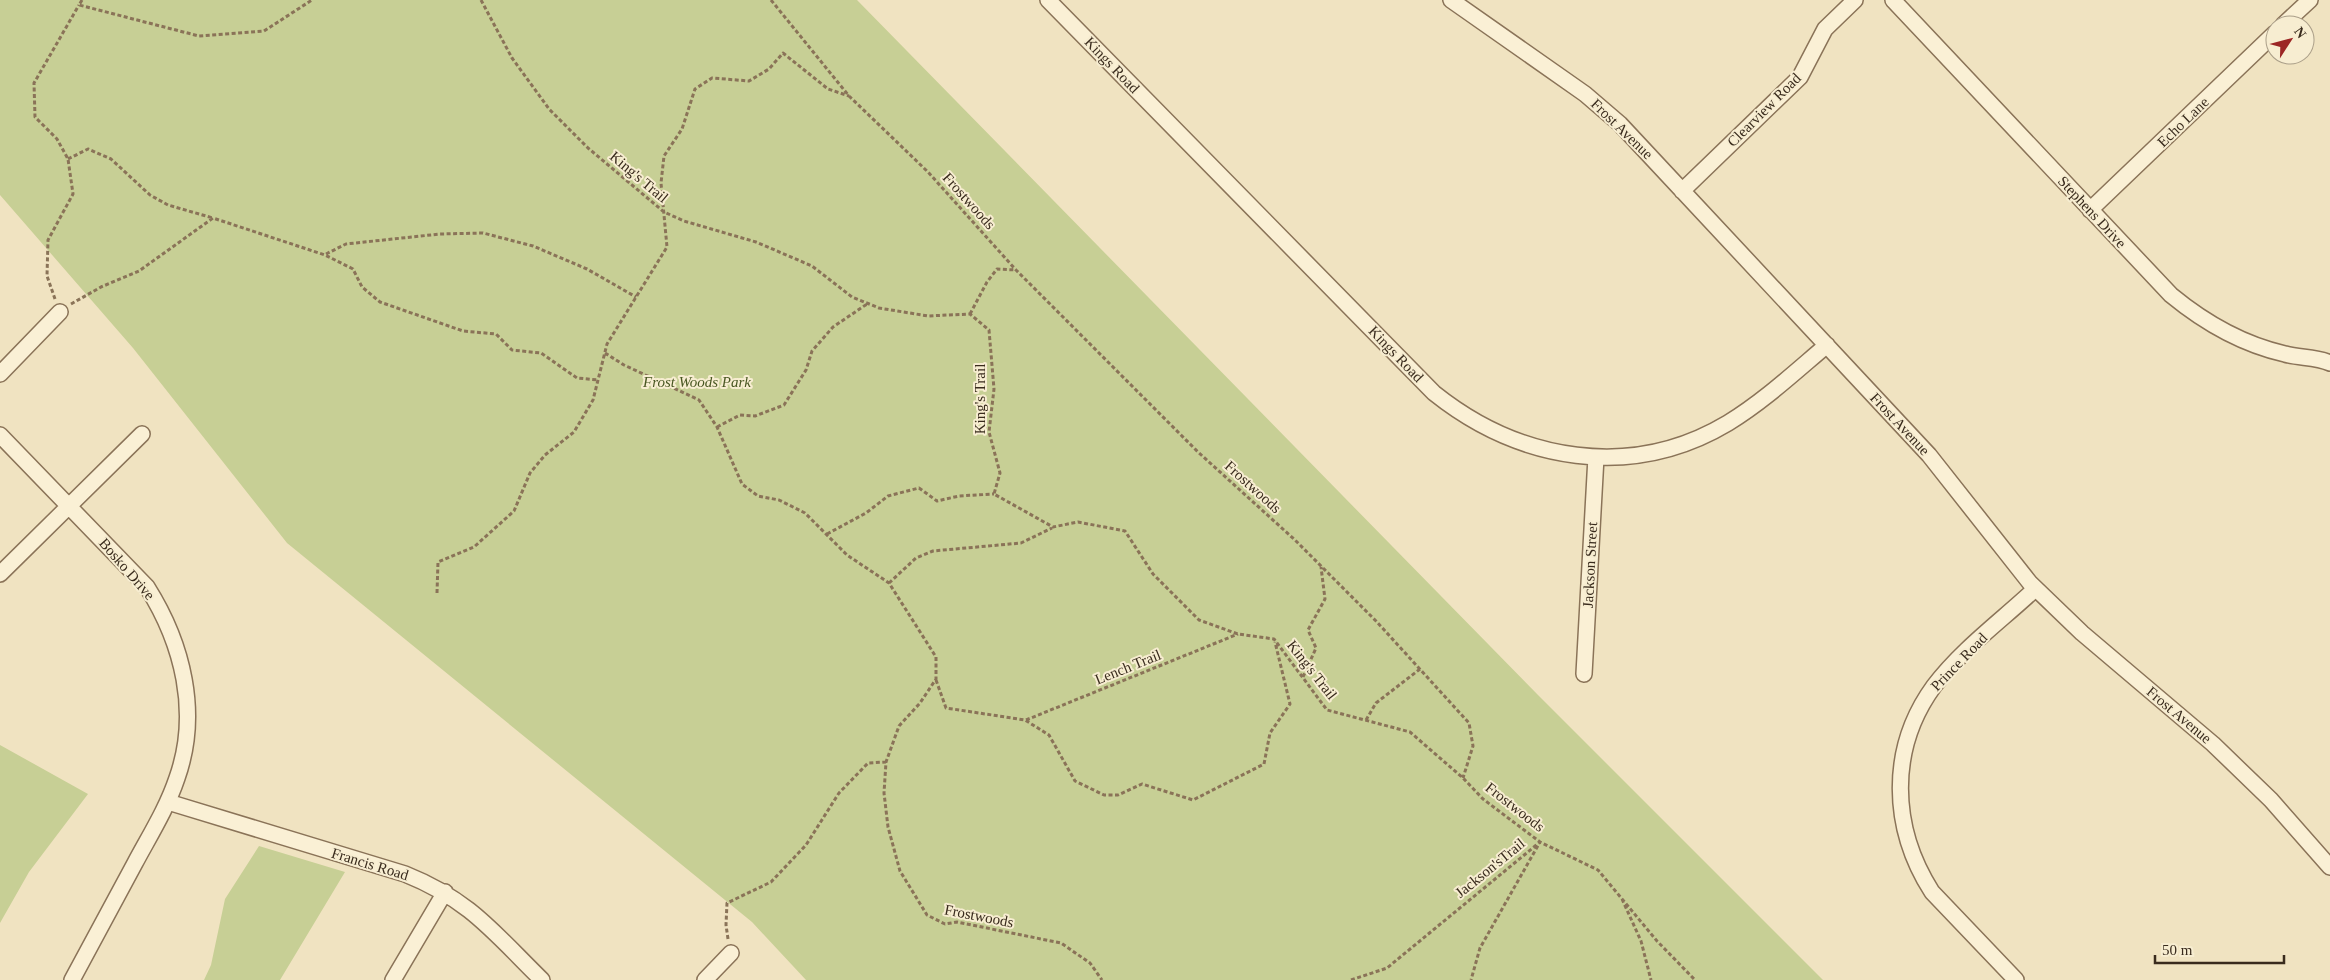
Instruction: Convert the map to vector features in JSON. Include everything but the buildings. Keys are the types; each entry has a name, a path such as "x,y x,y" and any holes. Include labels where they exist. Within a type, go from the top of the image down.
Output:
{"street":[{"name":"Kings Road","path":"1048,0 1434,393 1462,414 1500,436 1550,452 1596,457 1655,451 1704,435 1728,423 1757,403 1827,346"},
{"name":"Frost Avenue","path":"1451,0 1585,94 1620,124 1929,455 2035,589 2082,633 2214,744 2271,800 2330,867"},
{"name":"Clearview Road","path":"1682,191 1800,77 1825,30 1855,0"},
{"name":"Stephens Drive","path":"1893,0 2170,295 2213,326 2261,348 2330,363"},
{"path":"2294,15 2310,0"},
{"name":"Echo Lane","path":"2090,210 2265,43"},
{"path":"0,374 60,312"},
{"path":"0,574 142,434"},
{"name":"Bosko Drive","path":"0,435 146,587 162,612 177,646 186,689 187,734 178,777 168,802 72,980"},
{"name":"Jackson Street","path":"1584,674 1596,457"},
{"name":"Prince Road","path":"2016,980 1932,892 1922,877 1905,834 1900,789 1901,770 1909,735 1934,686 1957,661 2035,589"},
{"name":"Francis Road","path":"168,802 405,874 445,892 484,921 542,980"},
{"path":"394,980 445,892"},
{"path":"705,980 731,953"}],"path":[{"path":"82,0 34,83 35,117 57,138 68,159 73,194 48,240 47,276 60,312 101,287 139,271 214,218"},
{"path":"79,5 199,36 264,31 312,0"},
{"name":"King's Trail","path":"481,0 512,58 549,109 588,148 664,212 684,222 756,242 812,266 852,297 879,308 928,316 970,314 989,330 994,389 989,432 1000,473 994,494"},
{"name":"Frostwoods","path":"771,0 849,96 928,172 1016,270 1198,452 1321,566 1376,620 1469,723 1473,746 1463,778 1483,799 1540,842 1598,870 1620,894 1657,941 1695,980"},
{"path":"437,593 438,562 474,547 514,511 530,473 545,455 574,432 593,400 607,344 667,247 661,183 664,156 682,129 695,89 712,78 749,81 769,69 783,53 828,89 849,96"},
{"path":"68,159 88,149 96,152 111,159 150,194 168,205 214,218 325,255 353,269 362,287 380,302 463,331 496,334 512,350 541,353 577,378 598,380"},
{"path":"325,255 346,244 440,234 483,233 542,250 587,269 636,297"},
{"path":"970,314 987,282 997,269 1016,270"},
{"path":"717,427 740,415 755,416 784,405 806,370 812,351 833,327 868,304"},
{"path":"605,353 624,365 698,400 717,427 742,484 758,496 778,500 805,513 847,555 889,584 936,657 936,679 946,708 1025,720 1049,735 1075,781 1104,795 1118,795 1142,784 1193,800 1264,764 1270,733 1290,704 1274,639"},
{"path":"826,534 866,514 888,496 919,488 937,501 959,496 994,494 1053,527"},
{"name":"King's Trail","path":"889,584 916,558 933,551 1021,543 1053,527 1078,522 1125,531 1153,574 1199,620 1238,634 1274,639 1327,710 1410,732 1463,778"},
{"path":"1303,678 1316,648 1308,630 1324,599 1321,566"},
{"name":"Lench Trail","path":"1025,720 1238,634"},
{"path":"1366,720 1376,703 1420,669"},
{"name":"Frostwoods","path":"936,679 920,703 899,726 886,762 884,793 888,827 900,871 927,915 944,924 957,922 1061,944 1090,963 1102,980"},
{"path":"731,953 726,925 727,903 771,882 806,844 839,793 868,763 886,762"},
{"name":"Jackson'sTrail","path":"1351,980 1387,968 1540,842"},
{"name":"Jackson'sTrail","path":"1471,980 1480,948 1540,842"},
{"path":"1620,894 1641,941 1651,980"}],"green space":[{"name":"Frost Woods Park","path":"0,0 857,0 1537,694 1823,980 806,980 752,922 287,543 133,348 0,195"},
{"path":"0,745 88,794 29,872 0,923"},
{"path":"259,846 345,872 280,980 204,980 211,965 225,899"}]}
